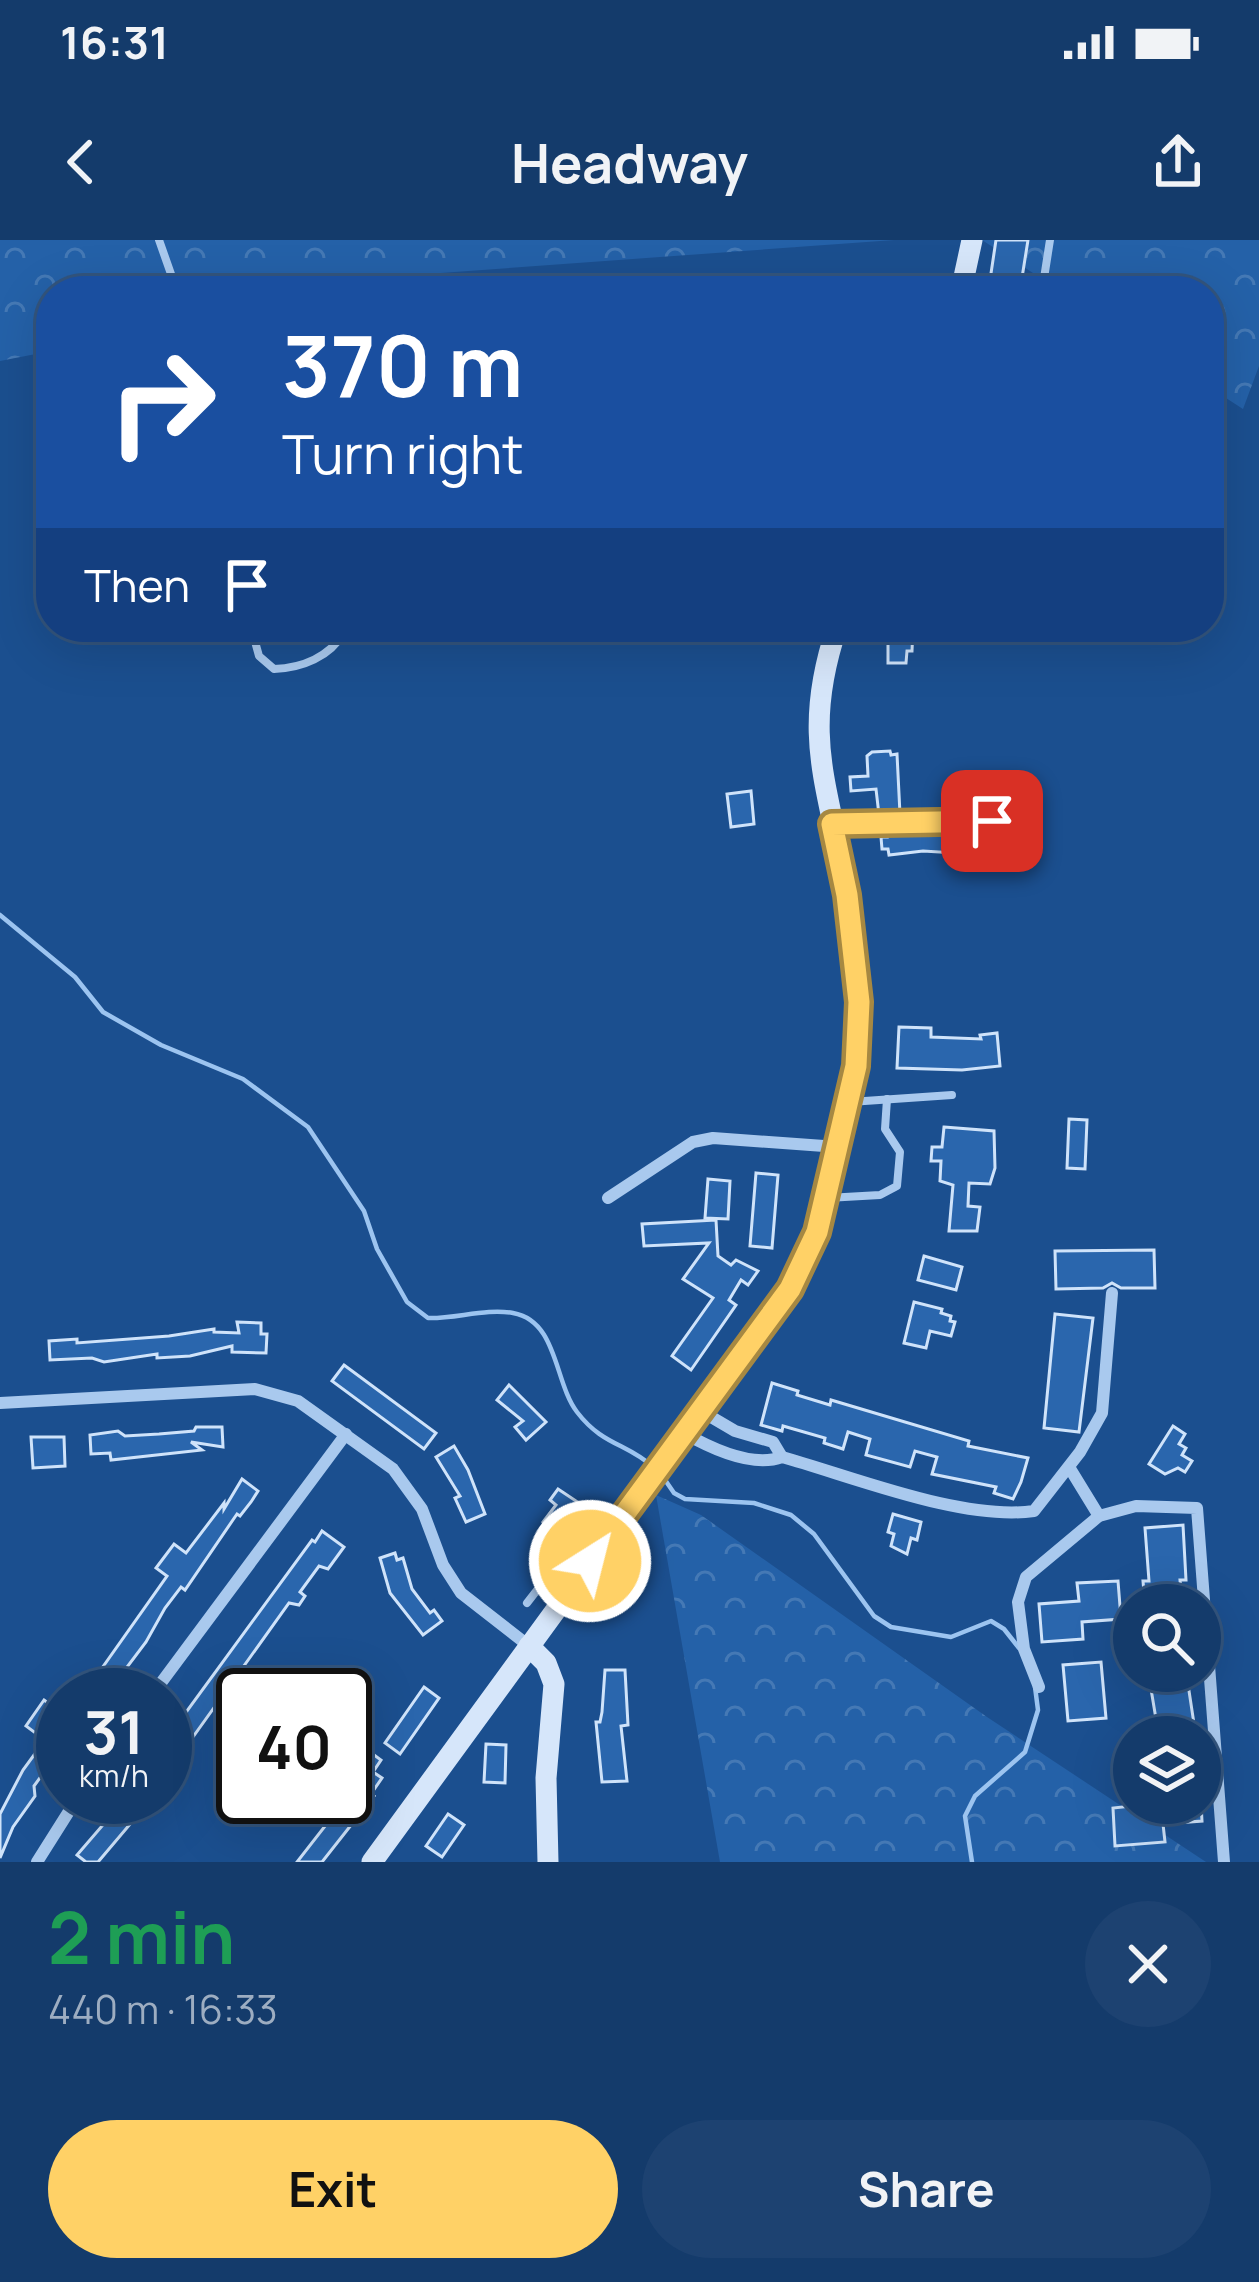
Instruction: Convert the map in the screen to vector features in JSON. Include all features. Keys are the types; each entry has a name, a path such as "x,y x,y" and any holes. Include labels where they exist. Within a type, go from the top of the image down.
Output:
{"street":[{"path":"964,276 972,240"},
{"path":"372,1862 790,1289 817,1232 856,1066 859,1002 847,895 819,762 820,690 833,642"},
{"path":"608,1198 692,1142 713,1138 838,1148"},
{"path":"684,1433 765,1463 782,1457 961,1507 1007,1514 1039,1508 1102,1413 1112,1293"},
{"path":"0,1403 255,1389 298,1401 393,1469 412,1490 443,1565 461,1593 529,1646 546,1664 554,1684 546,1778 548,1862"},
{"path":"701,1411 739,1432 772,1442 782,1457"},
{"path":"732,1453 739,1432"},
{"path":"172,1668 346,1434"},
{"path":"1069,1467 1099,1516"},
{"path":"1039,1687 1024,1649 1019,1588 1026,1577 1099,1516 1136,1506 1197,1508 1224,1862"},
{"path":"38,1862 59,1824"}],"lane":[{"path":"159,240 172,276"},
{"path":"1044,276 1050,240"},
{"path":"255,642 259,656 274,669 305,663 338,642"},
{"path":"832,824 992,821"},
{"path":"848,1102 952,1095"},
{"path":"825,1198 880,1195 897,1186 900,1152 885,1129 887,1099"},
{"path":"527,1604 542,1585 563,1599"}],"green space":[{"path":"0,240 894,240 425,276 36,276 36,354 0,361"},
{"path":"982,240 1259,240 1259,366 1243,409 1224,397 1224,276 1038,276"},
{"path":"656,1495 701,1515 1113,1800 1113,1824 1149,1824 1206,1862 720,1862"}],"building":[{"path":"996,240 1028,240 1022,276 991,276"},
{"path":"888,642 912,642 906,663 888,663"},
{"path":"872,752 897,754 900,814 879,815 876,789 851,791 850,777 868,776 867,756"},
{"path":"751,791 754,824 731,827 727,794"},
{"path":"971,830 971,854 889,855 888,849 882,849 886,831"},
{"path":"899,1027 931,1028 931,1037 981,1039 980,1035 997,1033 1000,1066 897,1068"},
{"path":"1069,1119 1087,1120 1085,1169 1067,1168"},
{"path":"944,1127 994,1131 995,1168 990,1184 969,1183 968,1206 980,1207 977,1231 949,1231 953,1185 940,1181 941,1161 931,1161 932,1147 942,1147"},
{"path":"756,1173 778,1175 772,1248 750,1246"},
{"path":"708,1179 730,1181 728,1219 705,1218"},
{"path":"716,1220 718,1256 731,1265 736,1260 758,1271 748,1285 741,1280 729,1300 736,1305 691,1370 672,1356 713,1298 683,1279 709,1243 644,1246 642,1224"},
{"path":"1154,1250 1155,1288 1121,1288 1112,1283 1103,1288 1056,1289 1055,1251"},
{"path":"924,1256 962,1267 956,1290 918,1280"},
{"path":"914,1302 951,1316 950,1321 955,1322 951,1336 930,1331 926,1348 904,1343"},
{"path":"1055,1314 1093,1318 1079,1432 1044,1428"},
{"path":"237,1322 261,1323 261,1334 267,1334 266,1353 232,1352 232,1346 190,1356 50,1360 49,1341 77,1339 77,1343 214,1329 239,1333"},
{"path":"344,1365 436,1433 424,1449 332,1381"},
{"path":"772,1383 830,1405 831,1400 969,1441 968,1446 1028,1458 1021,1482 1013,1499 994,1493 996,1487 932,1474 937,1457 915,1451 910,1467 866,1455 870,1439 848,1432 843,1449 824,1443 825,1438 761,1425"},
{"path":"509,1385 546,1422 526,1440 515,1427 523,1421 497,1400"},
{"path":"1173,1426 1185,1434 1179,1444 1186,1448 1182,1455 1192,1461 1185,1472 1178,1468 1165,1474 1149,1464"},
{"path":"222,1427 223,1447 191,1442 202,1450 111,1460 110,1453 91,1454 90,1435 159,1434"},
{"path":"31,1437 64,1437 65,1466 33,1468"},
{"path":"454,1446 485,1514 466,1522 455,1498 460,1496 436,1457"},
{"path":"242,1479 258,1491 185,1590 181,1587 165,1608 126,1668 102,1668 167,1576 156,1568 174,1544 186,1553 224,1503 224,1509"},
{"path":"558,1489 582,1505 573,1524 569,1522 557,1533 543,1522 556,1505 550,1500"},
{"path":"893,1514 921,1522 907,1554 891,1546 894,1534 888,1532"},
{"path":"1183,1525 1186,1580 1143,1584 1149,1581 1145,1528"},
{"path":"322,1531 344,1547 328,1569 319,1566 300,1592 305,1596 299,1605 289,1603 242,1668 218,1668 312,1540"},
{"path":"395,1553 397,1560 403,1558 412,1589 442,1621 423,1635 390,1593 380,1558"},
{"path":"1118,1581 1113,1584 1113,1620 1082,1622 1083,1639 1042,1642 1039,1604 1079,1601 1077,1583"},
{"path":"1101,1662 1106,1718 1068,1721 1063,1665"},
{"path":"605,1670 625,1670 628,1725 621,1726 627,1781 602,1782 596,1722 602,1712"},
{"path":"216,1671 216,1705 192,1738 192,1704"},
{"path":"424,1687 439,1698 400,1754 385,1743"},
{"path":"1152,1692 1189,1692 1193,1716 1156,1716"},
{"path":"36,1712 36,1733 26,1726"},
{"path":"486,1744 506,1745 505,1783 484,1782"},
{"path":"36,1752 35,1796 13,1827 0,1858 0,1814"},
{"path":"372,1753 381,1760 373,1772 382,1778 372,1793"},
{"path":"448,1814 464,1825 442,1857 426,1846"},
{"path":"104,1824 130,1824 98,1862 86,1862 77,1855"},
{"path":"327,1824 352,1824 322,1862 297,1862"},
{"path":"1114,1824 1163,1824 1165,1842 1115,1846"}],"waterway":[{"path":"0,915 75,977 103,1012 161,1045 243,1079 308,1127 364,1211 377,1249 407,1302 428,1318 503,1312 528,1318 547,1340 577,1412 596,1432 653,1467"},
{"path":"661,1474 674,1493 685,1499 754,1503 791,1515 814,1534 874,1616 891,1627 951,1637 991,1621 1019,1648"},
{"path":"972,1862 965,1816 975,1796 1025,1752 1038,1710 1035,1687"}],"route":[{"path":"590,1561 790,1289 817,1232 856,1066 859,1002 847,895 832,824 992,821"}]}
